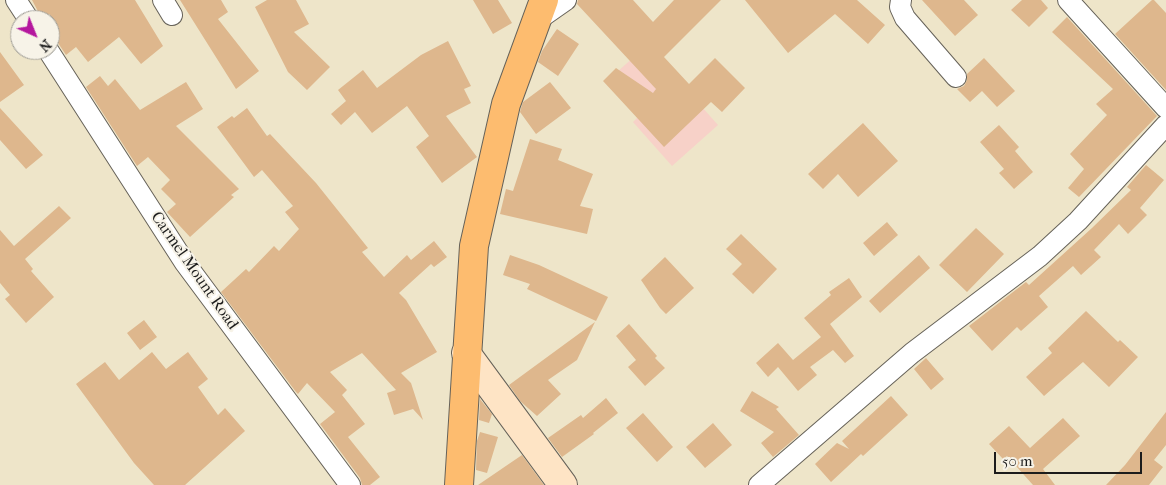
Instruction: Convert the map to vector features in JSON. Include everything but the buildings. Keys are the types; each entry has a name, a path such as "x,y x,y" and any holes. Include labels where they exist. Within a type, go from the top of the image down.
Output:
{"main road":[{"path":"459,485 474,246 506,104 540,10"}],"street":[{"path":"540,10 566,0"},
{"path":"901,0 900,7 905,18 956,77"},
{"path":"1068,0 1166,108"},
{"name":"Carmel Mount Road","path":"54,60 185,263 350,485"},
{"path":"759,485 912,354 1040,256 1078,222 1166,126"},
{"path":"466,352 563,485"}],"shaded area":[{"path":"635,56 661,61 718,125 672,166 633,122 638,117 617,72"}]}
